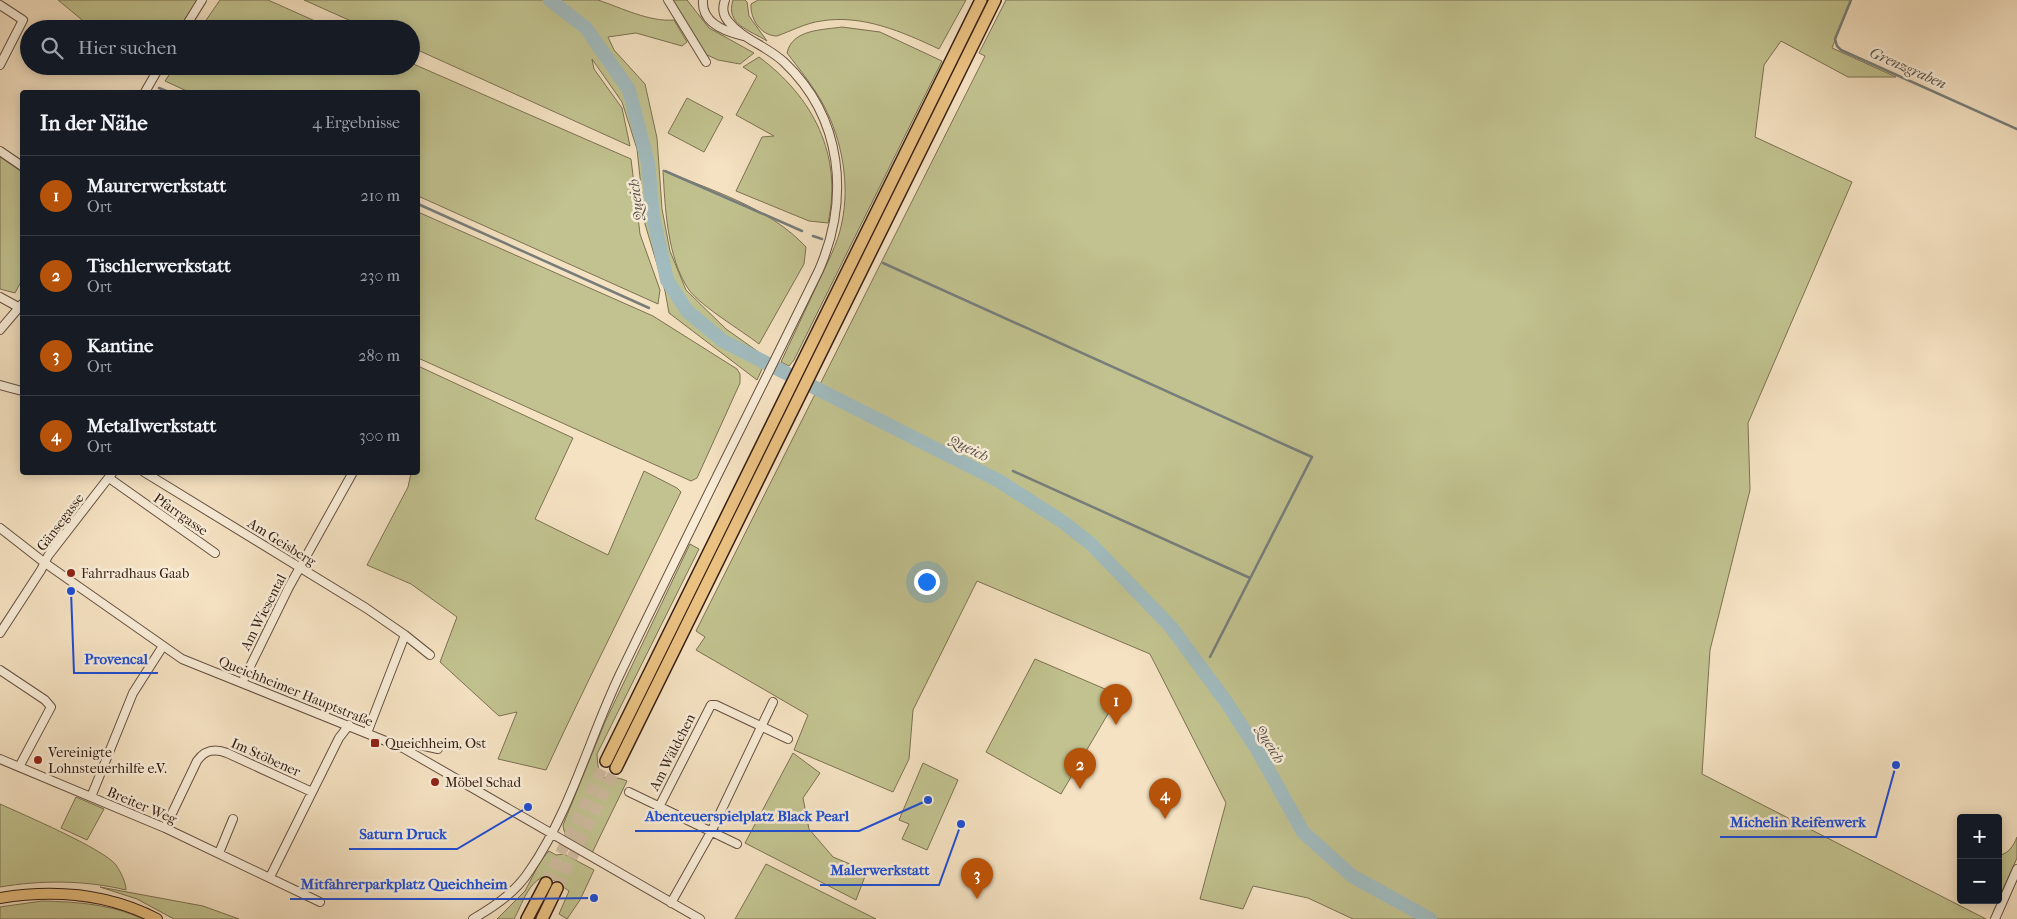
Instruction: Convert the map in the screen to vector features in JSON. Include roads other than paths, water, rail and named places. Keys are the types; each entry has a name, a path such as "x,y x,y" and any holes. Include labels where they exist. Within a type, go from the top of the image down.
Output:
{"highway":[{"path":"606,761 981,0"},
{"path":"616,768 995,0"},
{"path":"527,919 546,883"},
{"path":"542,919 557,888"}],"main road":[{"path":"0,898 43,893 97,897 130,906 156,919"}],"street":[{"path":"190,20 202,0"},
{"path":"668,0 706,62"},
{"path":"694,0 704,10 710,20 722,29 749,37"},
{"path":"703,0 704,10"},
{"path":"473,919 506,897 526,875 551,834 574,787 619,676 822,261 834,225 838,195 836,163 830,137 817,107 796,75 772,52 732,25 725,17 723,8 725,0"},
{"path":"0,5 23,20"},
{"path":"0,65 20,26"},
{"path":"146,90 155,75"},
{"path":"0,151 20,165"},
{"path":"0,297 20,306"},
{"path":"0,330 20,307"},
{"path":"0,385 20,390"},
{"name":"Pfarrgasse","path":"111,475 215,553"},
{"name":"Gänsegasse","path":"0,633 45,562 111,475"},
{"name":"Am Geisberg","path":"149,475 366,608 430,655"},
{"name":"Am Wiesental","path":"242,683 300,568 351,475"},
{"name":"Queichheimer Hauptstraße","path":"0,528 45,562 185,660 403,748 700,919"},
{"path":"367,733 405,635"},
{"path":"91,797 130,698 163,646"},
{"path":"0,670 45,700 51,707 18,767"},
{"path":"671,903 711,832 773,702"},
{"name":"Am Wäldchen","path":"658,807 711,705 716,705 788,740"},
{"name":"Im Stöbener","path":"270,877 339,738 349,725"},
{"path":"403,748 415,744 438,749"},
{"name":"Im Stöbener","path":"165,828 197,762 202,754 212,750 227,753 312,792"},
{"name":"Breiter Weg","path":"0,759 165,828 320,902"},
{"path":"629,792 737,844"},
{"path":"219,853 232,819"},
{"path":"1995,919 2017,869"},
{"path":"481,919 491,908"}],"waterway":[{"name":"Queich","path":"550,0 586,28 629,90 648,163 653,216 667,280 687,311 723,341 999,481 1063,522 1091,544 1171,627 1227,703 1258,751 1303,832 1352,876 1430,919"},
{"name":"Grenzgraben","path":"1851,0 1835,39 1837,46 1841,50 2017,129"},
{"path":"159,88 164,90"},
{"path":"665,171 802,231"},
{"path":"420,205 649,308"},
{"path":"813,236 822,239"},
{"path":"883,263 1312,457 1210,657"},
{"path":"1013,471 1250,578"}],"tunnel":[{"path":"546,883 606,761"},
{"path":"557,888 616,768"}],"place":[{"name":"Fahrradhaus Gaab","path":"71,573"},
{"name":"Provencal","path":"71,591"},
{"name":"Maurerwerkstatt","path":"1116,725"},
{"name":"Queichheim, Ost","path":"375,743"},
{"name":"Vereinigte Lohnsteuerhilfe e.V.","path":"38,760"},
{"name":"Michelin Reifenwerk","path":"1896,765"},
{"name":"Möbel Schad","path":"435,782"},
{"name":"Tischlerwerkstatt","path":"1080,789"},
{"name":"Abenteuerspielplatz Black Pearl","path":"928,800"},
{"name":"Saturn Druck","path":"528,807"},
{"name":"Metallwerkstatt","path":"1165,819"},
{"name":"Malerwerkstatt","path":"961,824"},
{"name":"Mitfahrerparkplatz Queichheim","path":"594,898"},
{"name":"Kantine","path":"977,899"}]}
